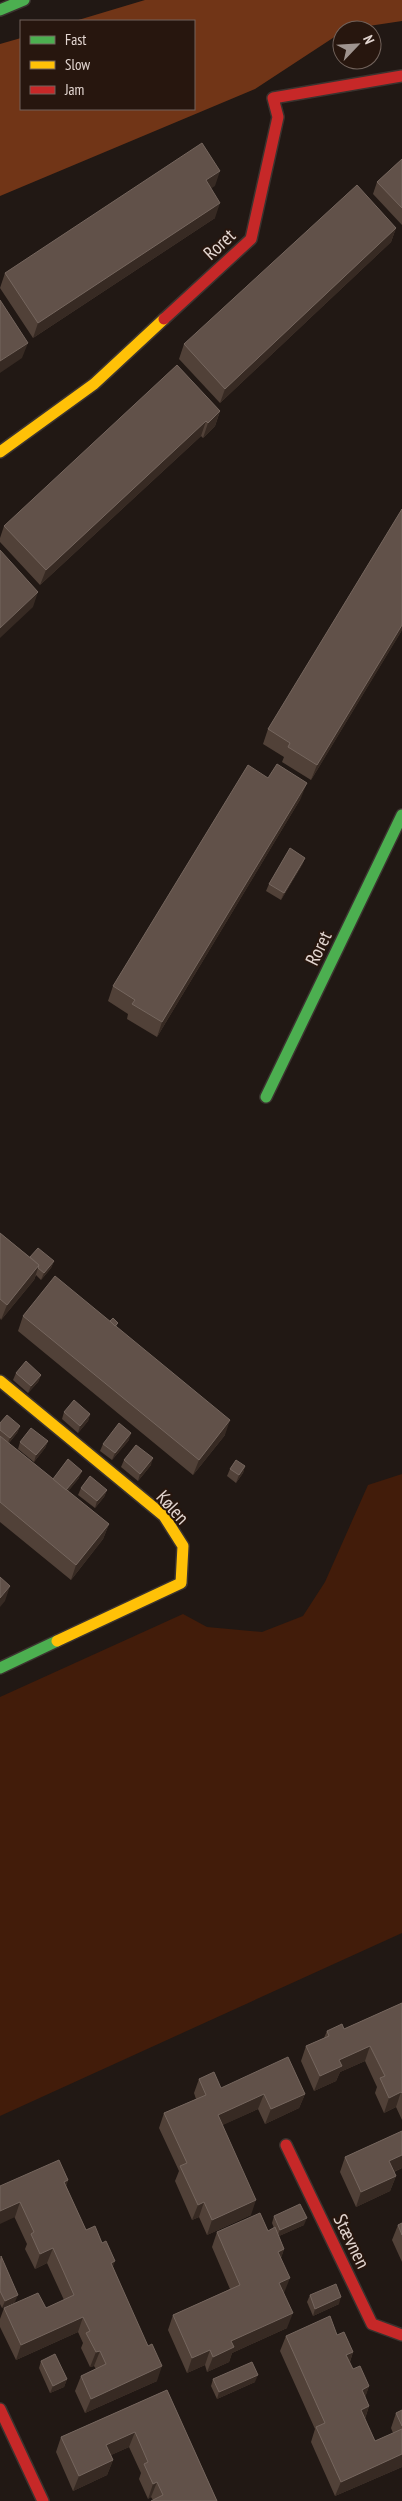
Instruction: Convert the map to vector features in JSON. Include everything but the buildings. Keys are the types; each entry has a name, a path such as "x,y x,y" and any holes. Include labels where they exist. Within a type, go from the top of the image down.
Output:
{"street":[{"path":"0,10 24,0"},
{"name":"Roret","path":"0,452 94,384 251,239 278,117 273,98 402,76"},
{"name":"Roret","path":"266,1097 402,815"},
{"name":"Kølen","path":"0,1381 164,1516 183,1546 180,1583 0,1668"},
{"name":"Stævnen","path":"286,2145 372,2324 402,2335"},
{"path":"0,2409 43,2501"}],"shaded area":[{"path":"145,0 402,0 402,21 382,24 382,20 332,20 332,39 255,89 0,196 0,44 20,38 20,110 195,110 195,20 78,20"},
{"path":"402,1474 402,1933 0,2116 0,1697 183,1614 207,1627 262,1632 303,1616 325,1582 368,1485"}],"traffic: fast":[{"path":"0,10 24,0"},
{"path":"266,1097 402,815"},
{"path":"0,1668 57,1641"}],"traffic: slow":[{"path":"0,452 94,384 164,319"},
{"path":"0,1381 164,1516 183,1546 181,1583 57,1641"}],"traffic: jam":[{"path":"164,319 251,239 278,117 273,98 402,76"},
{"path":"286,2145 372,2324 402,2335"},
{"path":"0,2409 43,2501"}]}
